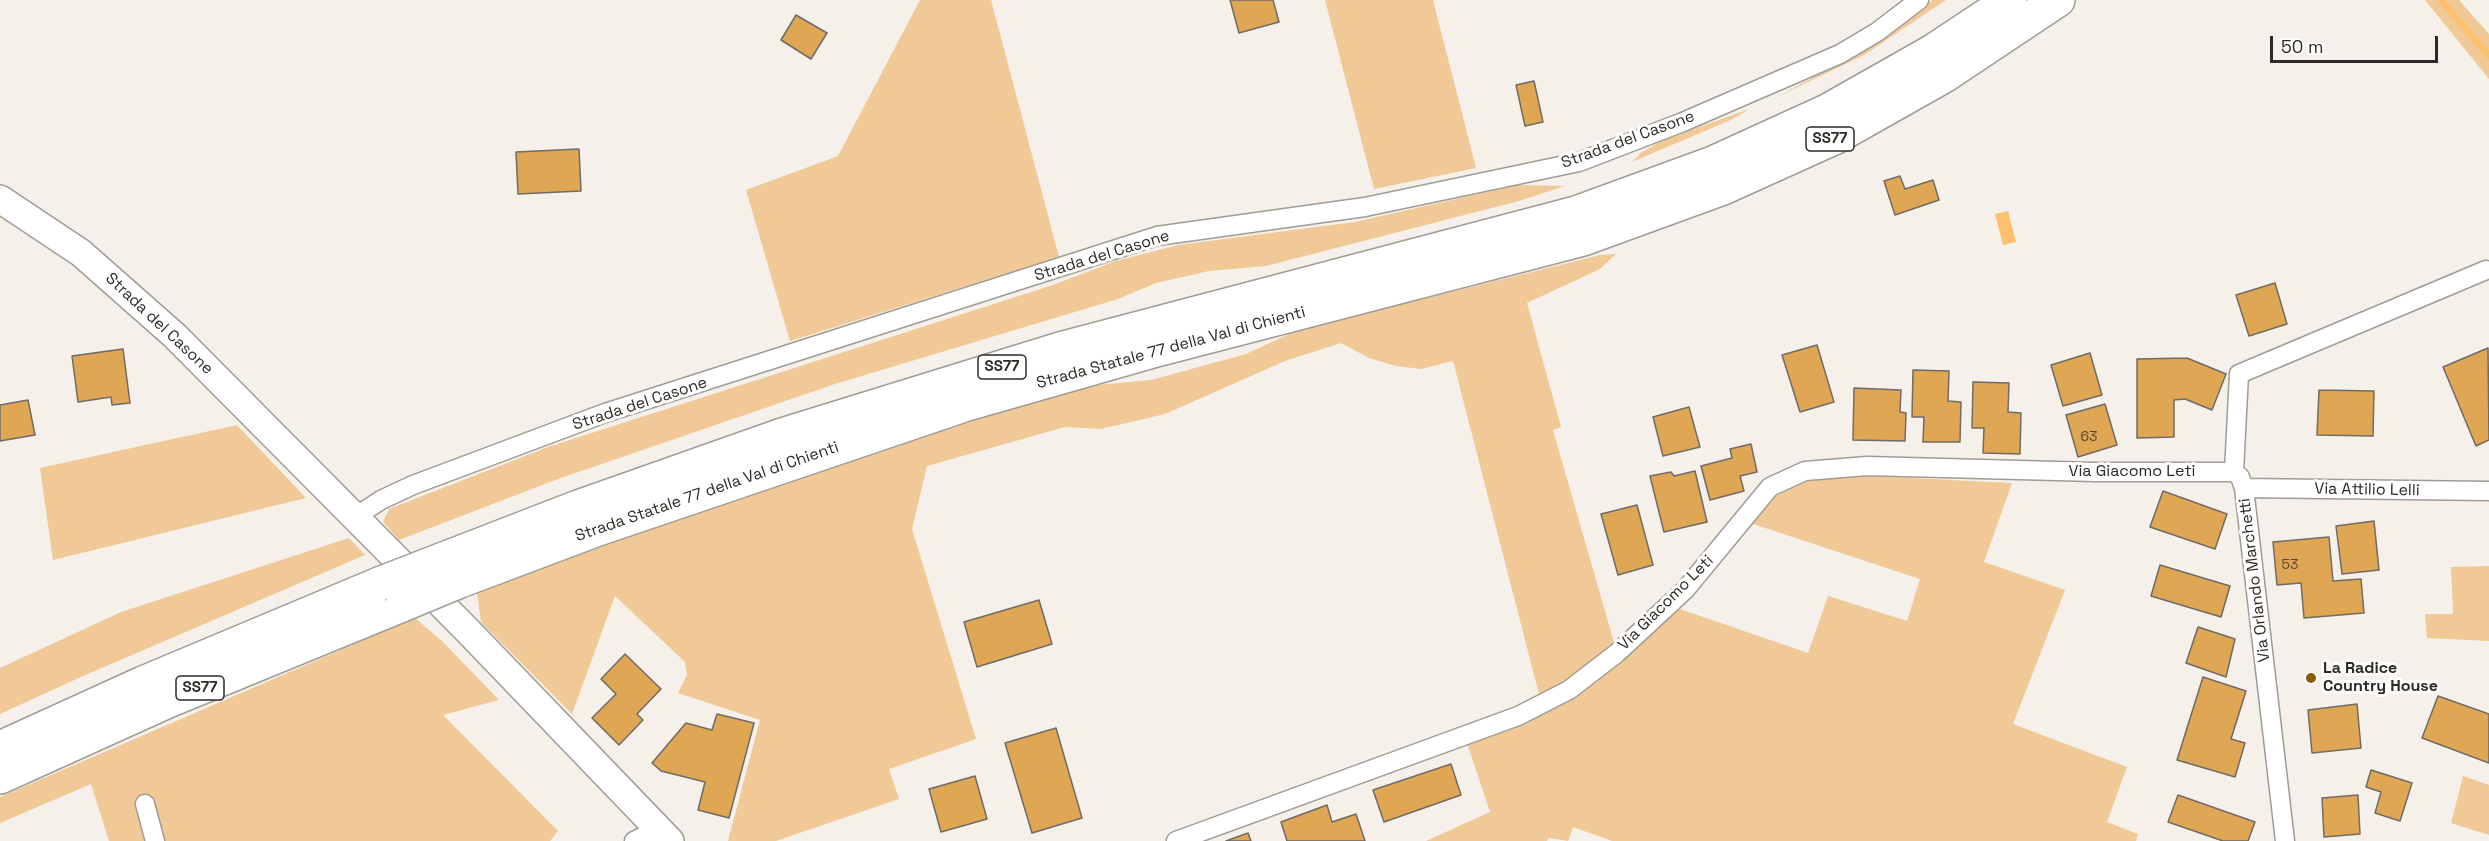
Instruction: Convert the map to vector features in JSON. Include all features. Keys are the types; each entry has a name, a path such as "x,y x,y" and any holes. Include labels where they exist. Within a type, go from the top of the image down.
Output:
{"highway":[{"name":"Strada Statale 77 della Val di Chienti","path":"451,571 578,507 782,435 1060,349 1576,213 1713,163 1827,111 1934,51 2010,0"},
{"name":"Strada Statale 77 della Val di Chienti","path":"0,748 143,683 451,571 598,529 964,405 1160,349 1583,239 1723,188 1836,136 1944,76 2058,0"},
{"name":"Strada Statale 77 della Val di Chienti","path":"0,777 168,701 390,594"}],"street":[{"name":"Strada del Casone","path":"355,517 381,500 413,485 605,413 1157,236 1365,207 1579,162 1683,122 1840,54 1877,32 1919,0"},
{"name":"Strada del Casone","path":"0,199 81,253 175,336 355,517 664,835"},
{"path":"2234,472 2239,374 2486,270"},
{"name":"Via Giacomo Leti","path":"1176,841 1518,716 1569,690 1617,653 1685,590 1770,488 1805,471 1867,466 2095,472 2234,472"},
{"name":"Via Orlando Marchetti","path":"2234,472 2240,477 2244,488 2285,841"},
{"name":"Via Attilio Lelli","path":"2244,488 2489,491"},
{"path":"145,804 154,841"},
{"path":"634,841 664,835"}],"shaded area":[{"path":"920,0 991,0 1059,257 790,341 746,190 838,156"},
{"path":"1325,0 1433,0 1476,168 1374,189"},
{"path":"1933,0 1946,0 1864,55 1779,96 1863,50"},
{"path":"2425,0 2459,0 2489,34 2489,79"},
{"path":"1749,109 1733,119 1632,162 1641,153 1661,141"},
{"path":"1518,185 1565,186 1519,201 1266,266 1209,271 1156,283 1118,299 835,384 558,479 399,540 383,522 389,509 548,447 1053,285 1116,261 1178,245 1355,222"},
{"path":"2008,211 2016,242 2003,245 1995,214"},
{"path":"1616,254 1600,269 1527,303 1561,427 1553,430 1615,646 1587,668 1540,698 1453,361 1421,369 1396,366 1369,358 1341,343 1285,361 1165,414 1101,429 1065,427 927,466 912,529 976,739 889,769 899,799 776,841 728,841 760,720 678,693 687,675 685,662 615,596 572,714 481,622 477,593 620,537 969,421 1077,387 1151,380 1246,354 1298,330 1600,255"},
{"path":"237,425 306,498 53,560 40,468"},
{"path":"1871,476 2012,483 1984,562 2065,590 2013,724 2127,767 2107,822 2138,834 2136,841 1612,841 1573,827 1568,841 1549,838 1547,841 1426,841 1490,812 1467,743 1575,696 1626,657 1680,609 1808,653 1828,596 1907,621 1920,579 1753,524 1774,497 1810,480"},
{"path":"349,538 365,555 0,714 0,668 121,612"},
{"path":"2489,566 2489,641 2427,638 2425,614 2453,614 2451,567"},
{"path":"415,618 443,642 499,700 443,715 558,831 550,841 109,841 91,784 0,823 0,797"},
{"path":"2463,776 2489,785 2489,835 2451,823"}],"building":[{"path":"1230,0 1273,0 1279,22 1239,33"},
{"path":"796,15 827,33 811,59 781,40"},
{"path":"1534,81 1543,122 1525,126 1516,85"},
{"path":"579,149 581,191 518,194 516,152"},
{"path":"1900,176 1905,189 1933,180 1939,200 1895,215 1884,181"},
{"path":"2275,283 2287,324 2249,336 2236,295"},
{"path":"1817,345 1834,402 1800,412 1782,355"},
{"path":"2488,348 2489,440 2476,446 2443,367"},
{"path":"123,349 130,403 112,405 111,397 78,402 72,356"},
{"path":"2090,353 2102,395 2063,406 2051,365"},
{"path":"2187,358 2226,374 2212,410 2185,399 2174,400 2174,437 2137,438 2137,359"},
{"path":"1913,370 1949,371 1948,401 1961,402 1960,442 1923,442 1924,417 1912,417"},
{"path":"1973,382 2009,383 2008,412 2021,413 2020,454 1983,453 1984,428 1972,428"},
{"path":"1854,388 1901,390 1900,412 1906,413 1905,441 1853,440"},
{"path":"2319,390 2374,391 2373,436 2317,435"},
{"path":"28,400 35,435 0,441 0,405"},
{"path":"2105,404 2117,445 2078,457 2066,415"},
{"path":"1689,407 1700,447 1663,456 1653,417"},
{"path":"1751,444 1757,472 1740,476 1744,491 1710,500 1701,466 1732,458 1730,449"},
{"path":"1695,471 1707,522 1664,532 1650,476 1671,472 1674,476"},
{"path":"2163,491 2227,514 2215,549 2150,527"},
{"path":"1637,505 1653,565 1618,575 1601,514"},
{"path":"2374,521 2379,570 2342,574 2336,526"},
{"path":"2329,537 2333,581 2361,579 2364,613 2304,618 2301,583 2277,585 2273,542"},
{"path":"2160,565 2230,586 2221,617 2151,596"},
{"path":"1039,600 1052,644 977,667 964,622"},
{"path":"2198,627 2235,639 2226,677 2186,663"},
{"path":"625,654 661,689 637,714 643,720 619,745 592,718 616,694 601,679"},
{"path":"2203,677 2246,691 2231,739 2245,743 2235,777 2177,760"},
{"path":"2438,696 2489,714 2489,763 2422,738"},
{"path":"2357,704 2361,748 2312,753 2308,710"},
{"path":"717,714 754,723 729,818 698,810 705,782 661,771 652,763 686,723 712,730"},
{"path":"1056,728 1082,818 1032,833 1005,743"},
{"path":"1451,764 1461,795 1384,822 1373,790"},
{"path":"2371,770 2412,783 2400,821 2375,813 2381,792 2366,787"},
{"path":"975,776 987,819 941,832 929,789"},
{"path":"2178,795 2255,822 2248,841 2223,841 2168,822"},
{"path":"2358,795 2360,834 2324,837 2322,798"},
{"path":"1327,805 1332,822 1356,814 1365,841 1287,841 1281,822"},
{"path":"1248,833 1251,841 1226,841"}],"waterway":[{"path":"2441,0 2489,56"}],"place":[{"name":"La Radice Country House","path":"2311,678"}]}
